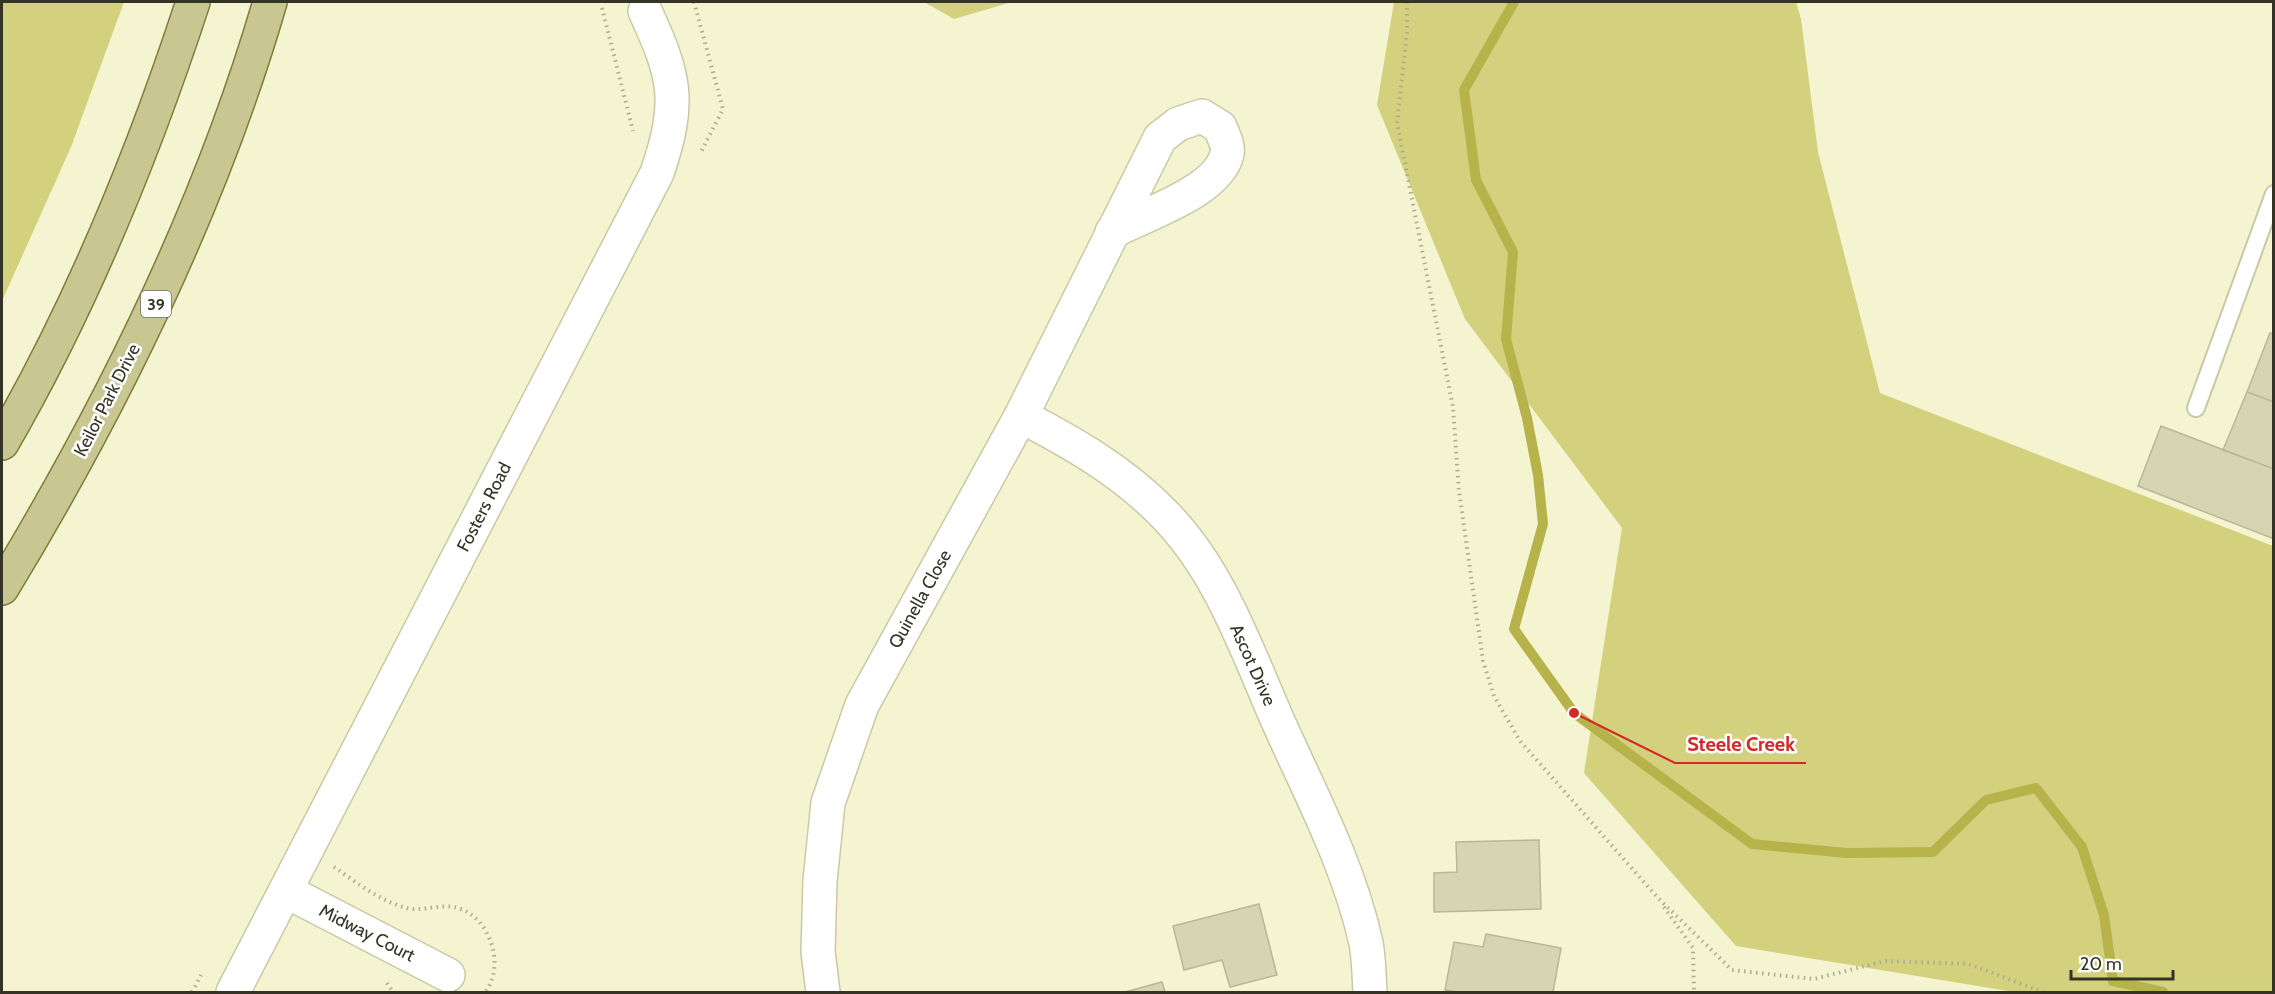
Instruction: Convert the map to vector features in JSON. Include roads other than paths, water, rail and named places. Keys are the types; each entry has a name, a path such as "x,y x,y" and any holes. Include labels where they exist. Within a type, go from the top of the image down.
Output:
{"main road":[{"path":"2,442 62,330 104,242 143,148 193,2"},
{"name":"Keilor Park Drive","path":"2,588 63,486 152,312 231,116 270,2"}],"street":[{"name":"Fosters Road","path":"233,993 657,173 671,126 673,88 663,49 645,11"},
{"name":"Quinella Close","path":"823,993 818,952 820,881 828,802 854,726 862,705 1021,417 1112,232"},
{"name":"Ascot Drive","path":"1021,417 1073,444 1115,471 1164,514 1195,552 1225,600 1345,874 1366,944 1370,993"},
{"name":"Midway Court","path":"286,891 448,975"}],"lane":[{"path":"2196,408 2274,194"}],"waterway":[{"path":"1514,2 1464,90 1476,180 1513,252 1506,339 1527,418 1538,475 1543,524 1514,629 1574,713 1752,844 1847,853 1933,852 1986,800 2036,788 2082,847 2104,915 2113,981 2163,992"}],"place":[{"name":"Steele Creek","path":"1574,713"}]}
